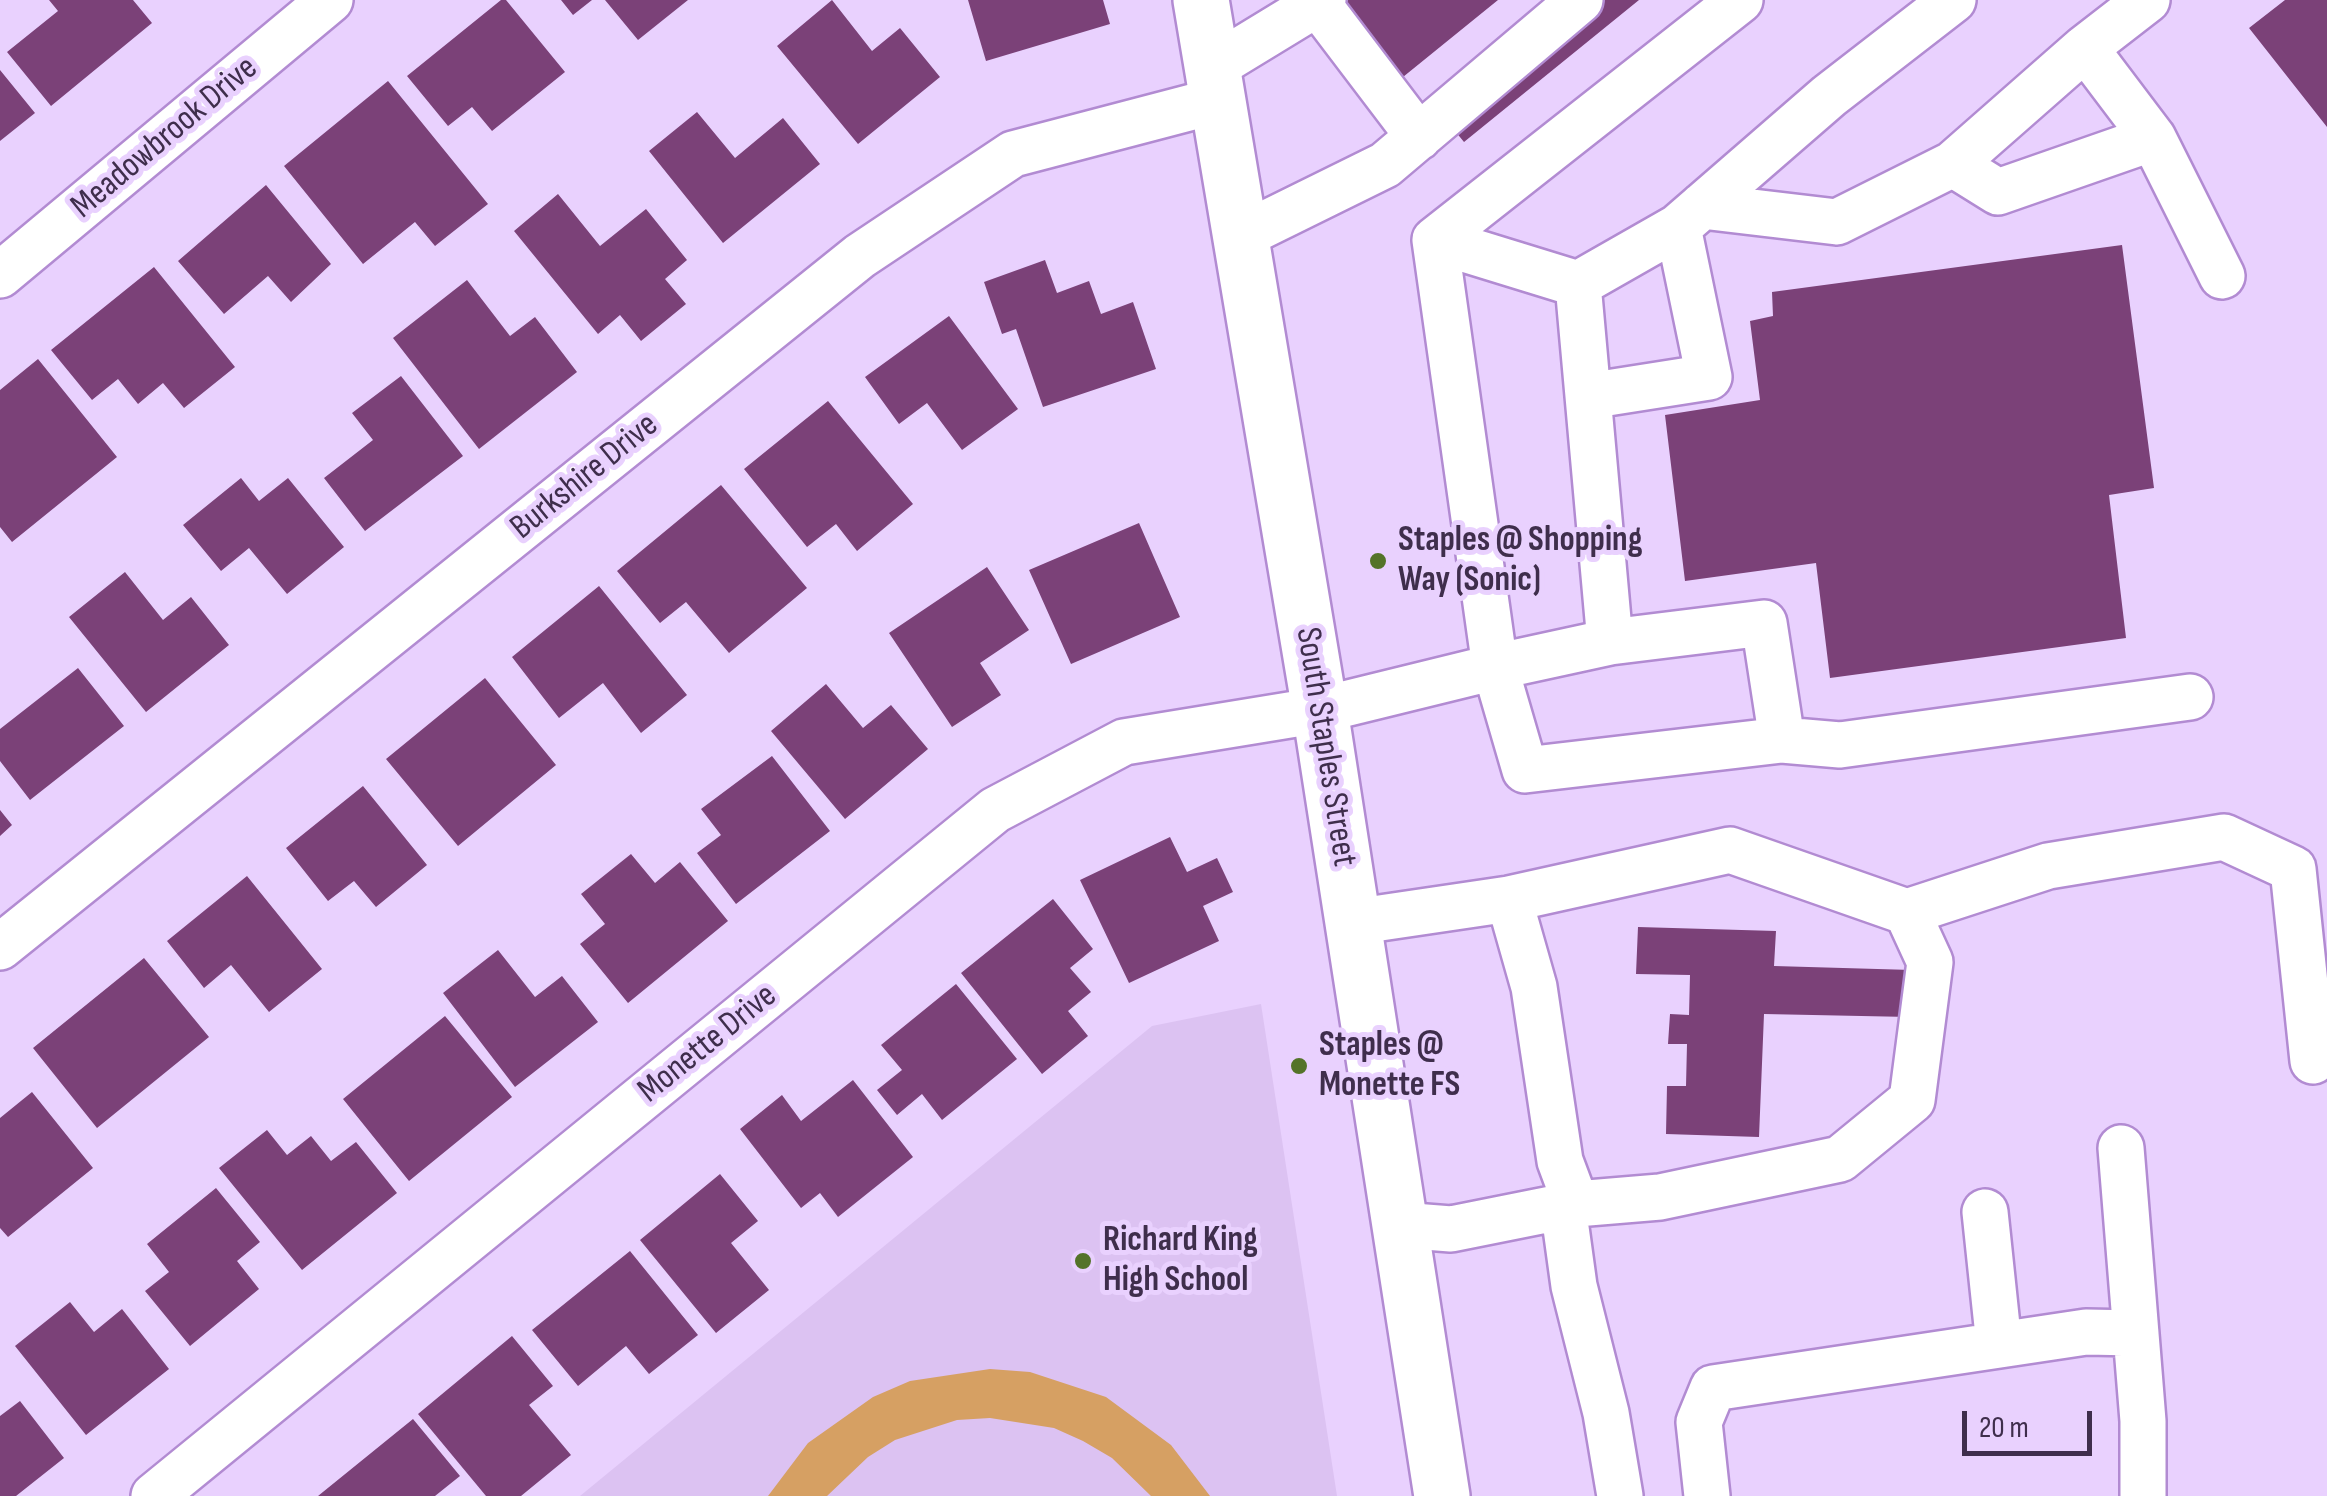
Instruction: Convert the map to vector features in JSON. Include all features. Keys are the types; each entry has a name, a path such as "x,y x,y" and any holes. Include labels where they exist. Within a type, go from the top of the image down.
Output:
{"main road":[{"name":"South Staples Street","path":"1201,0 1320,710 1442,1496"}],"street":[{"name":"Meadowbrook Drive","path":"0,275 330,0"},
{"path":"1241,236 1386,165 1580,0"},
{"path":"1435,240 1740,0"},
{"path":"1435,240 1578,284 1690,217 1828,96 1953,0"},
{"path":"1690,217 1837,222 1953,164 2085,48 2147,0"},
{"name":"Burkshire Drive","path":"0,947 860,256 1014,154 1216,84 1320,2"},
{"path":"1320,2 1419,137"},
{"path":"2085,48 2153,138 2222,276"},
{"path":"1953,164 1998,192 2153,138"},
{"path":"1588,396 1709,377 1690,217"},
{"path":"1435,240 1495,668 1525,770 1782,740 1840,746 2190,696"},
{"path":"1578,284 1610,642"},
{"name":"Monette Drive","path":"154,1496 996,810 1124,742 1320,710 1610,642 1764,623 1782,740"},
{"path":"1353,922 1509,899 1730,850 1907,912 2048,866 2224,838 2292,869 2314,1061"},
{"path":"1509,899 1534,987 1569,1205 1574,1286 1606,1413 1620,1496"},
{"path":"1400,1225 1451,1230 1569,1205 1660,1198 1840,1159 1912,1100 1930,962 1907,912"},
{"path":"2121,1148 2136,1333 2143,1496"},
{"path":"1985,1212 1999,1345"},
{"path":"1707,1496 1699,1422 1712,1388 2086,1332 2136,1333"}],"shaded area":[{"name":"Richard King High School","path":"1261,1004 1337,1496 580,1496 1152,1026"},
{"path":"990,1369 1030,1372 1106,1397 1171,1445 1210,1496 1151,1496 1112,1458 1083,1441 1054,1428 990,1418 957,1420 895,1440 868,1457 827,1496 768,1496 808,1443 873,1397 910,1381"}],"building":[{"path":"49,0 133,0 152,23 51,106 7,52 58,11"},
{"path":"501,0 506,0 565,72 492,131 472,107 448,126 407,76"},
{"path":"561,0 592,0 573,15"},
{"path":"605,0 688,0 638,40"},
{"path":"832,0 872,51 900,28 940,77 858,144 777,46"},
{"path":"968,0 1103,0 1110,24 986,61"},
{"path":"1342,0 1498,0 1403,77"},
{"path":"1593,0 1639,0 1464,142 1446,120"},
{"path":"2285,0 2327,0 2327,127 2249,28"},
{"path":"0,70 35,113 0,141"},
{"path":"388,81 488,204 435,246 415,222 363,264 284,166"},
{"path":"697,112 735,158 783,118 820,164 723,243 649,151"},
{"path":"266,185 331,264 291,302 268,276 224,314 178,261"},
{"path":"558,194 600,246 646,209 687,260 665,279 686,304 641,341 620,315 598,334 514,231"},
{"path":"2122,245 2154,488 2109,495 2126,638 1830,678 1816,563 1685,581 1665,415 1760,400 1750,321 1773,316 1772,292"},
{"path":"1045,260 1057,293 1089,281 1101,314 1133,302 1156,369 1043,407 1016,329 1002,334 984,282"},
{"path":"154,267 235,367 184,408 163,383 138,404 118,379 92,400 51,350"},
{"path":"467,280 510,336 535,317 577,372 479,449 393,338"},
{"path":"949,316 1018,409 962,450 927,403 899,424 865,377"},
{"path":"38,359 117,457 12,542 0,527 0,390"},
{"path":"401,376 463,456 365,531 324,478 373,440 352,413"},
{"path":"828,401 913,504 857,551 836,524 807,547 744,469"},
{"path":"241,478 259,501 288,478 344,547 287,594 249,548 221,571 183,525"},
{"path":"721,485 807,588 729,653 686,602 660,623 617,571"},
{"path":"1139,523 1180,617 1071,664 1029,570"},
{"path":"987,567 1029,630 980,663 1001,695 952,727 889,633"},
{"path":"125,572 163,620 191,597 229,645 146,712 69,617"},
{"path":"599,586 687,695 641,733 603,683 559,718 512,657"},
{"path":"78,668 124,726 30,800 0,761 0,729"},
{"path":"485,678 556,765 458,846 386,759"},
{"path":"826,684 863,728 891,705 928,749 845,819 771,731"},
{"path":"772,756 830,831 736,904 697,853 721,835 701,809"},
{"path":"363,786 427,865 376,907 354,881 328,901 286,848"},
{"path":"0,810 12,825 0,836"},
{"path":"1170,837 1187,872 1217,858 1233,892 1203,906 1219,941 1129,983 1080,880"},
{"path":"631,854 655,883 680,862 728,921 628,1003 580,944 605,924 581,894"},
{"path":"247,876 322,969 269,1012 231,965 204,988 167,941"},
{"path":"1053,899 1093,949 1070,968 1091,992 1068,1011 1088,1036 1042,1074 961,973"},
{"path":"1638,927 1776,931 1774,966 1912,970 1910,1017 1764,1014 1759,1137 1666,1134 1667,1086 1686,1086 1687,1044 1668,1044 1670,1014 1689,1015 1690,975 1636,974"},
{"path":"498,950 535,997 562,976 598,1022 515,1087 443,993"},
{"path":"144,958 209,1037 97,1128 33,1048"},
{"path":"956,984 1017,1059 942,1120 922,1094 897,1115 877,1090 902,1070 881,1045"},
{"path":"445,1016 512,1097 409,1181 343,1099"},
{"path":"853,1080 913,1157 838,1217 820,1193 801,1208 740,1129 782,1095 801,1121"},
{"path":"32,1092 93,1168 8,1237 0,1228 0,1118"},
{"path":"267,1130 287,1155 311,1136 331,1161 356,1142 397,1193 302,1270 219,1168"},
{"path":"720,1174 758,1221 731,1243 769,1290 716,1333 640,1240"},
{"path":"216,1188 260,1242 237,1261 259,1289 190,1346 145,1291 169,1272 147,1244"},
{"path":"630,1251 698,1335 649,1374 626,1346 578,1386 532,1330"},
{"path":"70,1302 94,1332 122,1309 169,1369 86,1435 15,1346"},
{"path":"512,1336 553,1386 529,1405 571,1455 521,1496 486,1496 418,1414"},
{"path":"20,1401 64,1458 16,1496 0,1496 0,1416"},
{"path":"413,1419 460,1476 435,1496 318,1496"}],"place":[{"name":"Staples @ Shopping Way (Sonic)","path":"1378,561"},
{"name":"Staples @ Monette FS","path":"1299,1066"},
{"name":"Richard King High School","path":"1083,1261"}]}
